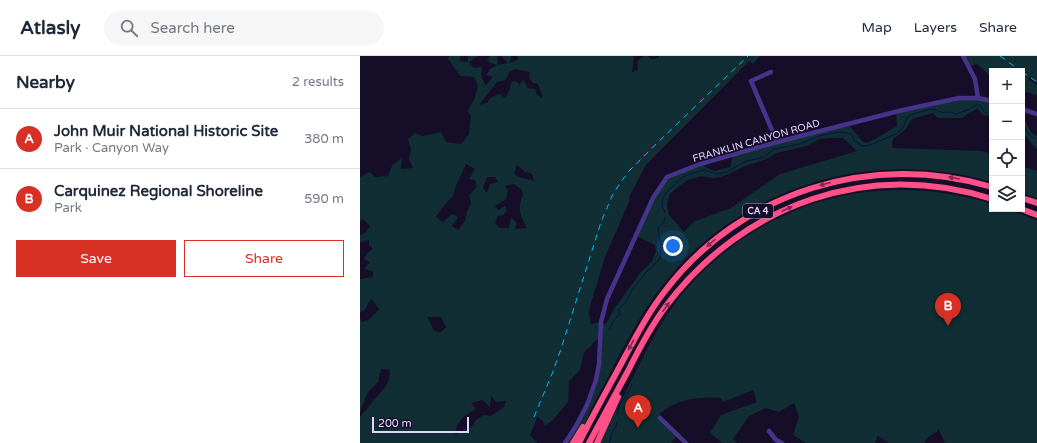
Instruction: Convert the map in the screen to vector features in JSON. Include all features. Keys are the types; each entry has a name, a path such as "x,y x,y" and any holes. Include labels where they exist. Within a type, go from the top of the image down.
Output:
{"highway":[{"name":"CA 4","path":"579,443 648,314 675,278 696,256 736,224 762,209 790,196 818,186 847,179 876,175 914,174 966,180 989,187"},
{"name":"CA 4","path":"589,443 645,338 661,313 699,268 721,248 739,235 785,210 812,199 863,187 909,185 939,187 968,192 989,198"},
{"path":"1025,199 1037,203"},
{"path":"1025,210 1037,215"},
{"path":"597,443 631,365"},
{"path":"573,443 605,394"}],"street":[{"path":"964,56 974,79 978,98"},
{"path":"771,72 751,81 778,142"},
{"name":"FRANKLIN CANYON ROAD","path":"565,443 587,405 596,380 599,364 601,322 608,299 653,198 667,177 700,164 778,142 927,105 959,98 978,98 989,100"},
{"path":"1025,110 1037,114"},
{"path":"660,418 686,443"},
{"path":"769,431 776,440 782,443"}],"green space":[{"path":"449,56 461,56 459,61 468,62 468,56 478,56 469,62 474,68 482,67 483,81 486,85 493,77 486,75 490,69 497,65 490,63 487,60 490,56 498,56 498,65 508,63 502,56 511,56 509,63 518,60 517,56 634,56 632,72 638,70 637,61 644,56 648,56 651,59 659,58 659,56 760,56 753,64 749,61 646,165 630,195 629,202 605,257 590,306 589,315 591,324 601,322 606,324 614,309 641,272 652,261 656,251 655,245 636,236 653,198 667,177 700,164 714,171 730,167 733,155 848,124 862,141 866,143 897,126 896,112 959,98 989,101 989,116 983,115 978,109 962,118 938,118 933,113 912,119 906,129 893,139 892,148 982,151 989,154 989,181 956,174 919,170 883,170 847,174 812,183 778,196 745,213 714,234 693,251 657,293 630,336 589,413 588,420 573,443 565,443 576,426 596,380 600,336 584,352 580,370 569,381 568,402 553,420 544,426 543,421 540,420 538,416 530,435 537,443 360,443 360,417 386,386 389,379 390,370 381,369 378,382 368,392 360,412 360,318 362,322 369,320 379,309 371,299 364,311 360,312 360,279 373,277 373,271 364,269 370,262 364,259 367,253 373,249 369,245 369,240 360,241 360,235 364,234 370,226 363,219 360,221 360,177 370,172 375,177 388,176 392,166 402,157 401,169 413,168 409,159 411,149 408,139 415,133 423,136 441,132 446,142 461,144 469,134 471,116 467,111 474,100 478,86 474,77 460,76 448,59","holes":["515,69 530,72 529,78 533,83 538,84 543,98 537,95 535,89 528,88 523,79 519,87 518,82 512,81 509,92 505,98 500,94 490,98 487,103 479,105 497,82 506,80 509,72","843,138 857,151 780,174 731,208 693,222 684,232 669,215 667,204 670,194 688,180 702,176 712,178 721,177 743,167 769,158 776,153 807,146 819,139","466,164 475,169 469,179 476,181 476,188 469,195 471,204 465,221 458,230 452,226 458,217 452,214 443,222 436,217 453,196","517,165 525,172 532,174 534,181 514,174","487,177 495,177 498,182 490,184 487,193 483,188","514,184 521,189 523,195 520,204 520,212 527,228 515,229 517,223 511,217 509,228 500,228 495,223 498,216 503,215 507,211 505,206 498,210 495,206 506,199 508,190 505,186","427,317 441,317 446,327 441,332 434,331","491,395 496,402 506,401 504,407 491,416 484,415 476,420 467,430 455,434 462,418 476,409 471,403 482,400 490,407"]},
{"path":"963,56 1037,56 1037,82 1030,77 1028,79 1037,85 1037,95 1025,92 1025,68 989,68 989,75 977,64 969,67"},
{"path":"1025,121 1031,132 1037,136 1037,149 1025,136"},
{"path":"1025,167 1037,171 1037,198 1025,194"},
{"path":"906,190 939,192 989,203 989,212 1014,212 1037,220 1037,443 945,443 938,428 938,431 927,438 924,443 889,443 878,436 875,443 806,443 793,435 799,417 794,403 779,412 766,408 749,416 733,439 737,443 722,443 710,433 721,415 757,402 753,390 723,402 720,398 696,398 682,401 660,413 660,418 678,435 671,443 599,443 650,344 667,315 684,292 703,271 724,252 772,221 798,210 825,200 852,194"}],"waterway":[{"path":"665,212 662,206 662,201 665,194 680,179 687,175 704,170 716,174 727,172 746,161 762,158 774,149 800,144 819,136 839,132 852,135 854,140 862,146 870,145 896,134 903,128 907,118 910,115 930,109 937,110 942,113 950,112 956,114 968,110 976,105 980,105 984,112 989,114"},
{"path":"1025,128 1035,139"},
{"path":"610,329 614,320 619,315 619,309 626,302 631,292 647,271 660,258 661,247 658,227 664,222 665,217"},
{"path":"617,415 620,404 632,385"},
{"path":"609,443 611,434 616,427 617,422"}],"railway":[{"path":"534,417 561,349 601,222 612,196 630,170 748,56"},
{"path":"1000,56 1017,68"},
{"path":"1025,74 1037,82"}],"place":[{"name":"Carquinez Regional Shoreline","path":"948,326"},
{"name":"John Muir National Historic Site","path":"638,428"}]}
